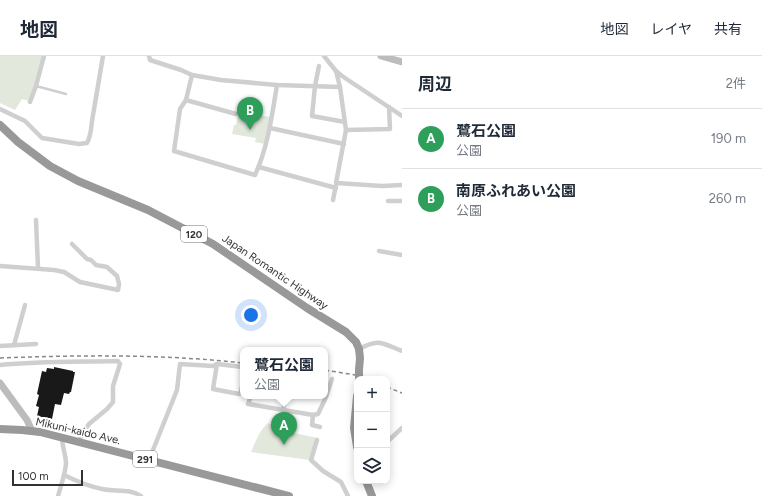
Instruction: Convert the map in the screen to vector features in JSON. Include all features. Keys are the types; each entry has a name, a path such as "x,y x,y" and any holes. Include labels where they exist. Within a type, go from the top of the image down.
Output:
{"highway":[{"name":"Japan Romantic Highway","path":"0,125 18,142 59,172 148,210 213,244 307,308 346,332 356,342 359,349"},
{"path":"359,349 359,376"},
{"name":"Mikuni-kaido Ave.","path":"0,429 32,431 289,496"},
{"path":"367,484 372,496"}],"street":[{"path":"30,102 44,56"},
{"path":"0,109 25,121 42,138 79,144 87,143 90,139 103,56"},
{"path":"148,56 150,60 192,75 221,80 277,85 340,87"},
{"path":"324,56 342,76 402,116"},
{"path":"381,56 391,57 402,62"},
{"path":"319,66 312,116 345,122"},
{"path":"333,200 346,130 340,87 336,71"},
{"path":"192,75 186,100 180,109 174,151 255,175 259,167 270,128 277,85"},
{"path":"186,100 236,114"},
{"path":"346,130 390,129 389,107"},
{"path":"270,128 344,144"},
{"path":"259,167 336,186 402,185"},
{"path":"388,201 402,200"},
{"path":"36,220 38,268"},
{"path":"0,266 38,268 64,272 80,282 118,290 119,284 117,276 107,267 96,265 91,260 87,259 72,244"},
{"path":"379,251 402,255"},
{"path":"14,345 25,305"},
{"path":"359,349 374,342 402,351"},
{"path":"0,346 36,344"},
{"path":"0,365 48,362 118,361 120,364 113,386 113,402 89,424 78,442"},
{"path":"149,460 176,390 180,364 213,366 217,364 240,367"},
{"path":"217,364 213,389 240,393"},
{"path":"328,389 332,380"},
{"path":"0,383 32,431"},
{"path":"250,399 248,404 314,415 318,414 324,399"},
{"path":"286,399 286,427"},
{"path":"314,415 312,425 320,427"},
{"path":"390,439 402,428"},
{"path":"58,496 66,463 62,438"},
{"path":"317,440 311,460 323,471 341,482 348,496"},
{"path":"64,475 90,486 110,490 127,491 141,496"}],"lane":[{"path":"36,86 66,94"}],"shaded area":[{"path":"0,56 43,56 35,86 29,101 22,99 15,110 0,103"},
{"path":"237,111 270,117 265,144 255,142 256,138 232,134 234,125 236,125 238,115 236,114"},
{"path":"268,423 280,430 287,429 289,432 318,438 310,460 251,452 260,433"}],"building":[{"path":"54,367 75,372 71,392 69,394 64,393 61,405 55,404 52,419 37,416 39,407 36,406 42,371 46,372 47,368 54,369"}],"railway":[{"path":"0,358 122,356 182,358 240,363"},
{"path":"328,370 361,376"},
{"path":"390,388 402,393"}],"place":[{"name":"南原ふれあい公園","path":"250,130"},
{"name":"鷺石公園","path":"284,445"}]}
